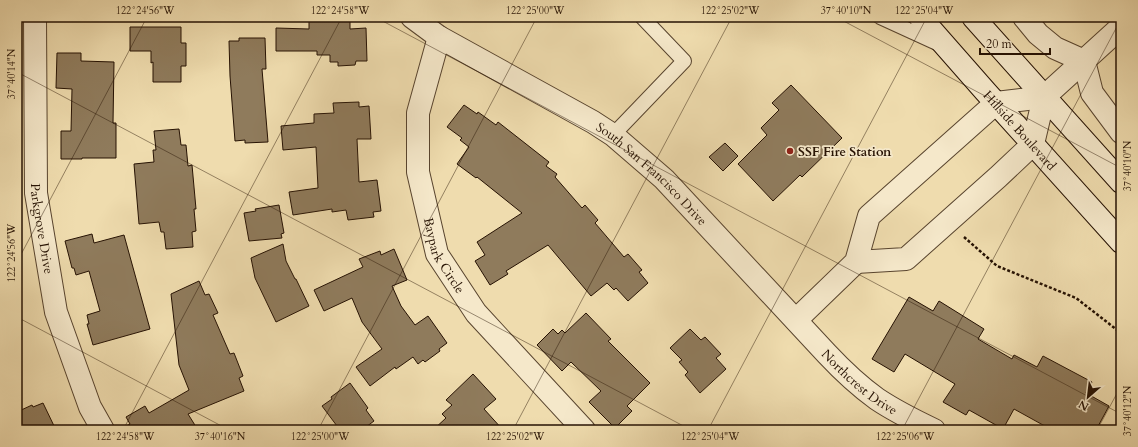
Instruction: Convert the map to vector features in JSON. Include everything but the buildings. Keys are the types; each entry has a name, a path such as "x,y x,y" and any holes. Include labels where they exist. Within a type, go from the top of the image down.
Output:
{"street":[{"name":"Parkgrove Drive","path":"35,17 36,192 39,214 56,312 90,407 103,430"},
{"name":"South San Francisco Drive","path":"412,17 439,37 593,122 613,135 664,179 796,320"},
{"name":"Hillside Boulevard","path":"920,17 1121,242"},
{"path":"973,17 1121,182"},
{"path":"1024,17 1038,34 1055,48 1084,60"},
{"path":"856,262 906,259 1033,144 1044,97 1121,27"},
{"name":"Baypark Circle","path":"439,37 418,113 418,172 437,254 476,313 584,430"},
{"path":"1084,60 1092,93 1121,132"},
{"path":"796,320 856,262 869,216 996,103 1044,97"},
{"name":"Northcrest Drive","path":"796,320 826,354 849,376 877,399 934,430"}],"lane":[{"path":"613,135 684,61 642,17"},
{"path":"880,17 946,47"}],"path":[{"path":"946,222 997,266 1076,298 1121,333"}],"place":[{"name":"SSF Fire Station","path":"790,151"}]}
